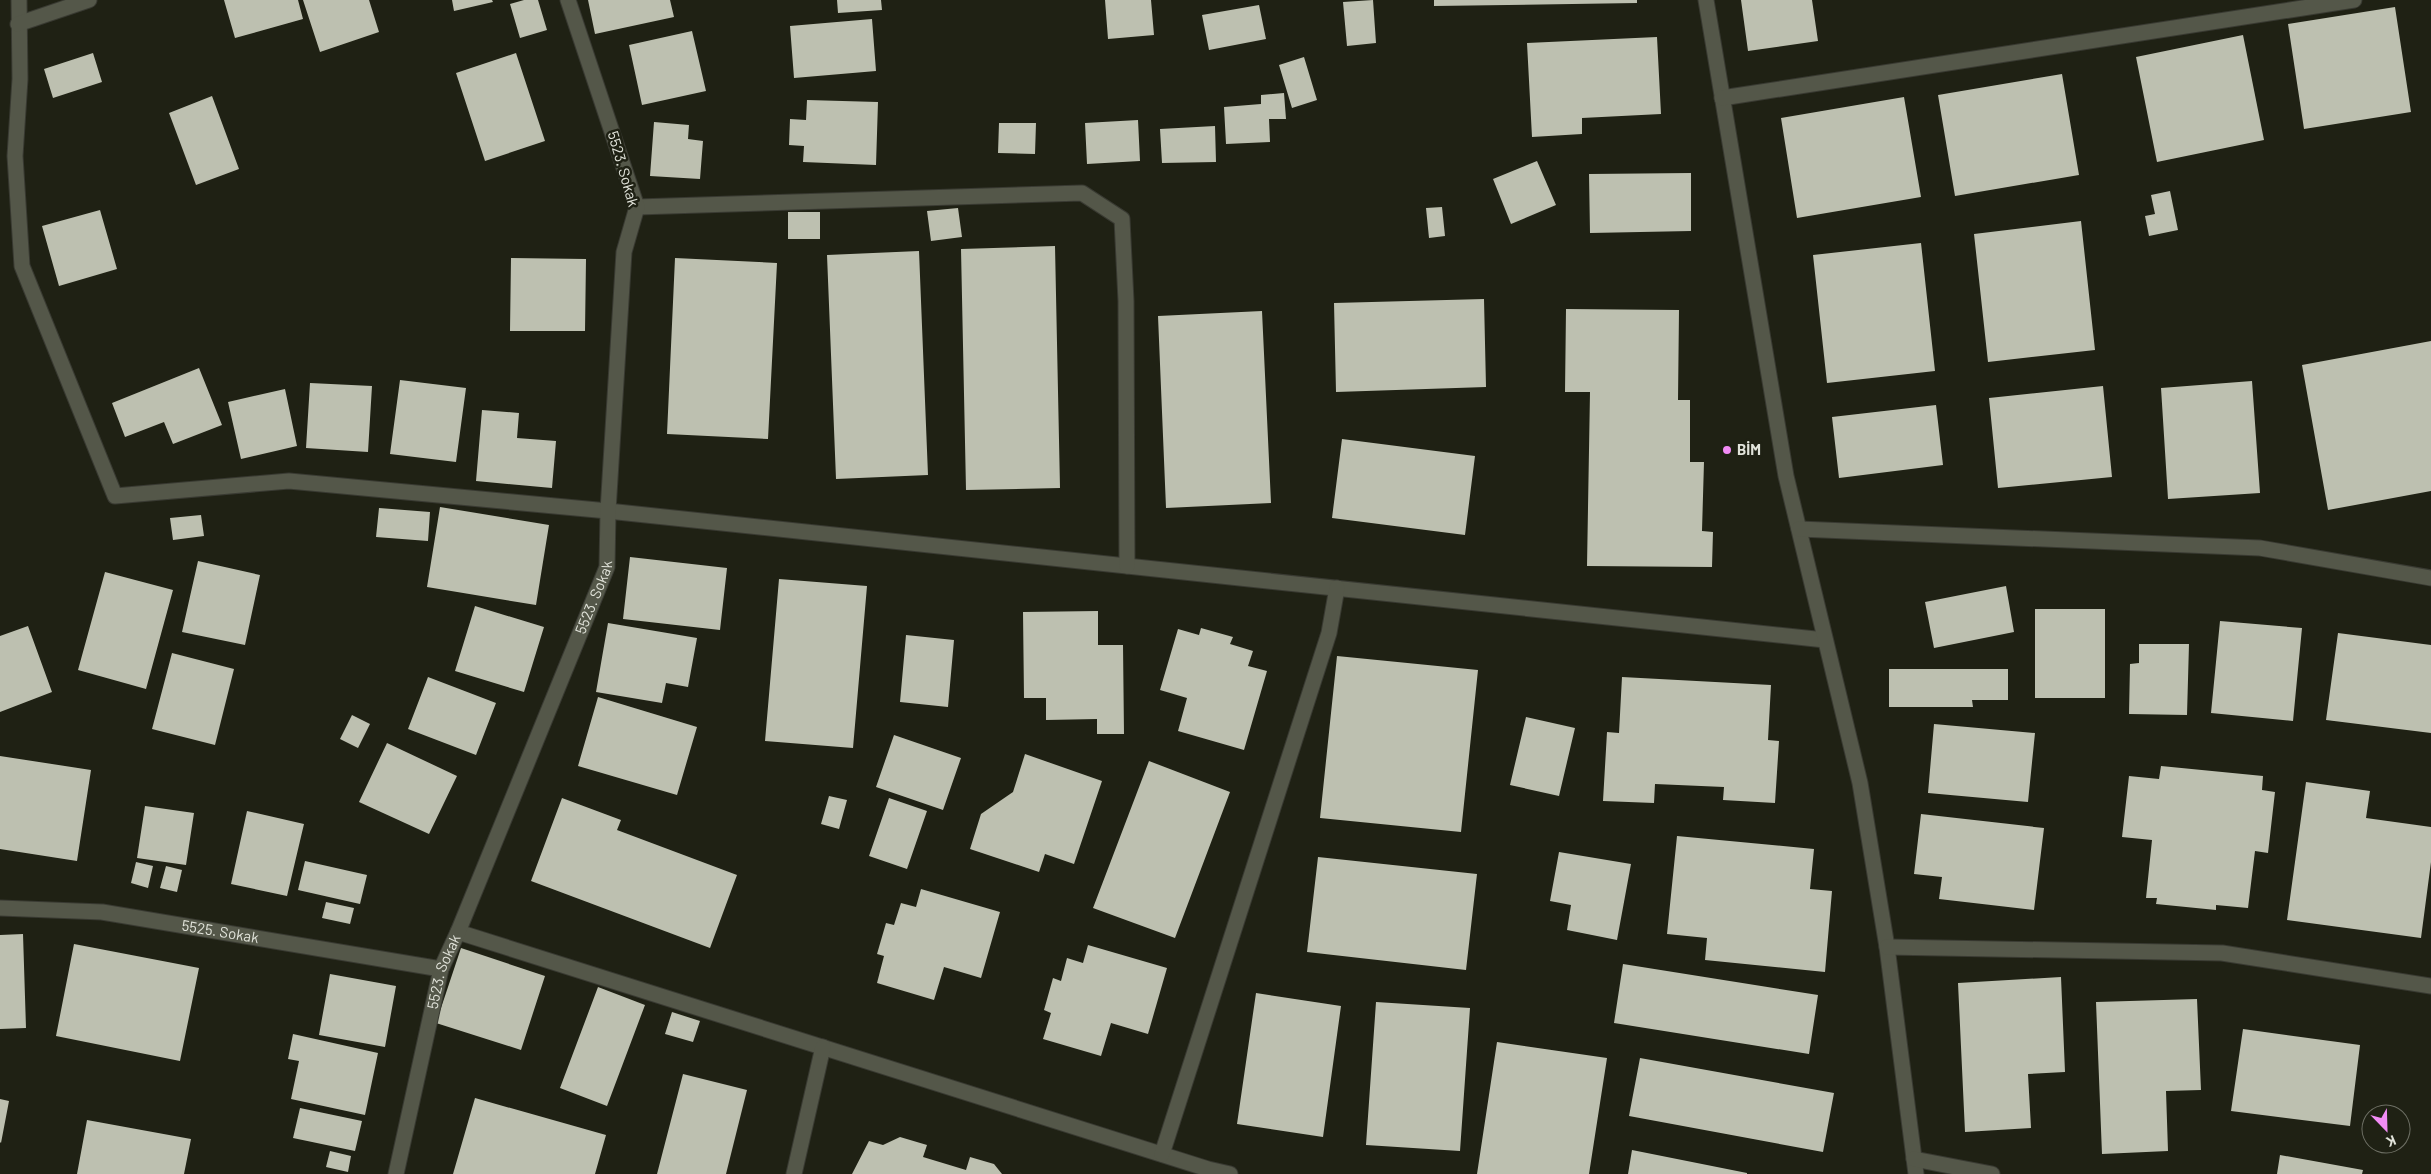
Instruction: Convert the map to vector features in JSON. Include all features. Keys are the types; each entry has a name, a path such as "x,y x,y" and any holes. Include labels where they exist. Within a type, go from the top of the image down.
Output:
{"street":[{"path":"19,0 20,79 7,156 22,266 115,496 289,481 608,511 1825,640"},
{"path":"18,24 89,0"},
{"name":"5523. Sokak","path":"396,1174 441,969 458,932 607,567 608,511 624,252 637,207 568,0"},
{"path":"1706,0 1786,476 1860,783 1887,947 1916,1174"},
{"path":"1722,98 2354,0"},
{"path":"637,207 1082,193 1122,219 1126,300 1127,566"},
{"path":"1799,529 2260,548 2431,578"},
{"path":"1162,1154 1329,633 1338,588"},
{"name":"5525. Sokak","path":"0,908 102,912 441,969"},
{"path":"458,932 1230,1174"},
{"path":"1887,947 2222,953 2431,986"},
{"path":"794,1174 823,1047"},
{"path":"1914,1158 1992,1174"}],"building":[{"path":"224,0 298,0 303,19 235,38"},
{"path":"303,0 369,0 379,32 320,52"},
{"path":"452,0 492,0 493,2 454,11"},
{"path":"524,0 538,0 547,30 520,38 510,4"},
{"path":"588,0 670,0 674,17 595,34"},
{"path":"837,0 881,0 882,10 838,13"},
{"path":"1105,0 1151,0 1154,35 1108,39"},
{"path":"1373,0 1376,43 1347,46 1343,2"},
{"path":"1434,0 1637,0 1637,3 1434,6"},
{"path":"1741,0 1812,0 1818,41 1748,51"},
{"path":"1259,5 1266,39 1209,50 1202,15"},
{"path":"2395,7 2411,112 2304,129 2288,24"},
{"path":"872,19 876,71 794,78 790,26"},
{"path":"692,31 706,91 642,105 629,45"},
{"path":"2243,35 2264,140 2157,162 2136,57"},
{"path":"1657,37 1661,114 1582,118 1582,134 1532,137 1527,43"},
{"path":"93,53 102,82 53,98 44,69"},
{"path":"516,53 545,141 485,161 456,73"},
{"path":"1304,57 1317,100 1292,108 1279,65"},
{"path":"2062,74 2079,175 1955,196 1938,95"},
{"path":"1284,93 1286,119 1269,119 1270,142 1226,144 1224,107 1261,104 1261,95"},
{"path":"212,96 239,169 196,185 169,113"},
{"path":"1904,97 1921,197 1797,218 1781,118"},
{"path":"807,100 878,102 876,165 803,162 804,146 789,145 790,119 806,120"},
{"path":"1138,120 1140,161 1087,164 1085,123"},
{"path":"654,122 689,125 688,139 703,141 700,179 650,176"},
{"path":"999,123 1036,123 1035,154 998,153"},
{"path":"1215,126 1216,162 1162,163 1160,129"},
{"path":"1537,161 1556,205 1511,224 1493,179"},
{"path":"1691,173 1691,231 1590,233 1589,174"},
{"path":"2170,191 2178,230 2149,236 2145,216 2155,214 2151,195"},
{"path":"1442,207 1445,236 1429,238 1426,208"},
{"path":"958,208 962,237 931,241 927,211"},
{"path":"100,210 117,269 59,286 42,226"},
{"path":"788,212 820,212 820,239 788,239"},
{"path":"2081,221 2095,350 1988,362 1974,234"},
{"path":"1921,243 1935,371 1827,383 1813,255"},
{"path":"1055,246 1060,488 966,490 961,249"},
{"path":"919,251 928,475 836,479 827,255"},
{"path":"511,258 586,259 585,331 510,331"},
{"path":"675,258 777,263 768,439 667,434"},
{"path":"1484,299 1486,387 1336,392 1334,303"},
{"path":"1566,309 1679,310 1678,400 1690,400 1690,462 1704,462 1702,531 1713,532 1712,567 1587,566 1590,392 1565,392"},
{"path":"1262,311 1271,503 1166,508 1158,316"},
{"path":"2431,341 2431,491 2328,510 2302,365"},
{"path":"199,368 222,425 173,444 164,422 125,437 112,403"},
{"path":"400,380 466,388 456,462 390,454"},
{"path":"2252,381 2260,493 2168,499 2161,388"},
{"path":"310,383 372,386 368,452 306,448"},
{"path":"2103,386 2112,477 1998,488 1989,398"},
{"path":"285,389 297,446 241,459 228,402"},
{"path":"1936,405 1943,465 1839,478 1832,417"},
{"path":"482,410 519,413 517,438 556,441 552,488 476,481"},
{"path":"1342,439 1475,456 1465,535 1332,518"},
{"path":"440,507 549,525 536,605 427,587"},
{"path":"379,508 430,512 428,541 376,537"},
{"path":"201,515 204,536 173,540 170,518"},
{"path":"630,557 727,568 720,630 623,619"},
{"path":"198,561 260,575 245,645 182,632"},
{"path":"105,572 173,590 146,689 78,670"},
{"path":"779,579 867,586 853,748 765,741"},
{"path":"2006,586 2014,632 1934,648 1925,602"},
{"path":"475,606 544,627 524,692 455,671"},
{"path":"2035,609 2105,609 2105,698 2035,698"},
{"path":"1098,611 1098,645 1123,645 1124,734 1097,734 1097,719 1046,720 1046,698 1024,698 1023,612"},
{"path":"2220,621 2302,628 2293,721 2211,713"},
{"path":"608,623 697,638 688,687 666,683 662,703 596,692"},
{"path":"28,626 52,692 0,712 0,636"},
{"path":"1201,628 1233,637 1230,644 1253,651 1248,666 1267,671 1244,750 1178,731 1187,698 1160,690 1178,629 1199,635"},
{"path":"2338,633 2431,645 2431,733 2326,720"},
{"path":"906,635 954,640 948,707 900,702"},
{"path":"2139,644 2189,644 2187,715 2129,714 2130,664 2139,663"},
{"path":"172,653 234,669 215,745 152,729"},
{"path":"1337,656 1478,670 1461,832 1320,818"},
{"path":"1889,669 2008,669 2008,700 1972,700 1973,707 1889,707"},
{"path":"428,677 496,703 476,755 408,729"},
{"path":"1622,677 1771,685 1768,740 1779,741 1775,803 1723,800 1724,787 1655,784 1654,803 1603,801 1607,732 1619,733"},
{"path":"598,697 697,727 677,795 578,766"},
{"path":"352,715 370,724 358,748 340,739"},
{"path":"1526,717 1575,728 1559,796 1510,785"},
{"path":"1934,724 2035,733 2028,802 1928,793"},
{"path":"894,735 961,758 943,810 876,787"},
{"path":"387,743 457,776 429,834 359,802"},
{"path":"1025,754 1102,781 1074,864 1045,854 1039,872 970,849 981,814 1013,792"},
{"path":"0,756 91,770 77,861 0,849"},
{"path":"1149,761 1230,792 1175,938 1093,908"},
{"path":"2161,766 2263,776 2262,790 2275,792 2268,853 2255,851 2248,908 2216,905 2216,910 2156,904 2157,898 2146,898 2152,840 2122,837 2129,776 2159,779"},
{"path":"2306,782 2370,791 2366,818 2431,827 2431,862 2421,938 2287,920"},
{"path":"829,796 847,800 839,829 821,824"},
{"path":"562,798 621,820 617,830 737,875 710,948 531,881"},
{"path":"889,798 927,811 907,869 869,856"},
{"path":"145,806 194,813 186,865 137,858"},
{"path":"247,811 304,824 287,896 231,884"},
{"path":"1921,814 2044,828 2034,910 1939,899 1942,877 1914,874"},
{"path":"1677,836 1814,849 1810,889 1832,891 1825,972 1705,960 1707,938 1667,934"},
{"path":"1559,852 1631,864 1617,940 1567,930 1571,905 1550,901"},
{"path":"1318,857 1477,874 1466,970 1307,952"},
{"path":"305,861 367,875 360,904 298,890"},
{"path":"136,862 153,866 148,888 131,883"},
{"path":"166,866 182,870 177,892 160,888"},
{"path":"921,889 1000,912 981,978 944,967 934,1000 877,983 884,956 877,954 886,923 894,925 901,903 916,907"},
{"path":"326,902 354,908 350,924 322,918"},
{"path":"23,934 26,1028 0,1029 0,935"},
{"path":"74,944 199,968 180,1061 56,1036"},
{"path":"1088,945 1167,968 1148,1034 1111,1023 1101,1056 1043,1039 1051,1013 1044,1010 1053,978 1061,981 1067,958 1083,963"},
{"path":"461,948 545,976 521,1050 436,1023"},
{"path":"1623,964 1818,995 1809,1054 1614,1023"},
{"path":"330,974 396,986 385,1047 319,1035"},
{"path":"2061,977 2065,1072 2028,1074 2031,1128 1965,1132 1958,983"},
{"path":"598,987 645,1005 607,1106 560,1088"},
{"path":"1256,993 1341,1006 1323,1137 1237,1124"},
{"path":"2197,999 2201,1090 2166,1091 2168,1151 2102,1154 2096,1002"},
{"path":"1376,1002 1470,1008 1460,1151 1366,1145"},
{"path":"672,1012 700,1021 693,1042 665,1034"},
{"path":"2243,1029 2360,1045 2350,1126 2231,1111"},
{"path":"293,1034 378,1053 365,1115 291,1099 299,1061 288,1059"},
{"path":"1497,1042 1607,1058 1589,1174 1477,1174"},
{"path":"1640,1058 1834,1093 1823,1152 1629,1116"},
{"path":"683,1074 747,1090 726,1174 657,1174"},
{"path":"475,1098 606,1135 595,1174 453,1174"},
{"path":"0,1099 9,1101 1,1143 0,1142"},
{"path":"300,1108 362,1121 355,1151 293,1138"},
{"path":"87,1120 191,1139 184,1174 77,1174"},
{"path":"900,1137 927,1145 923,1157 966,1170 970,1157 994,1164 1002,1174 852,1174 869,1141 883,1145"},
{"path":"1632,1150 1747,1173 1747,1174 1628,1174"},
{"path":"330,1151 351,1156 348,1172 326,1167"},
{"path":"2280,1155 2363,1170 2362,1174 2277,1174"}],"place":[{"name":"BİM","path":"1727,450"}]}
